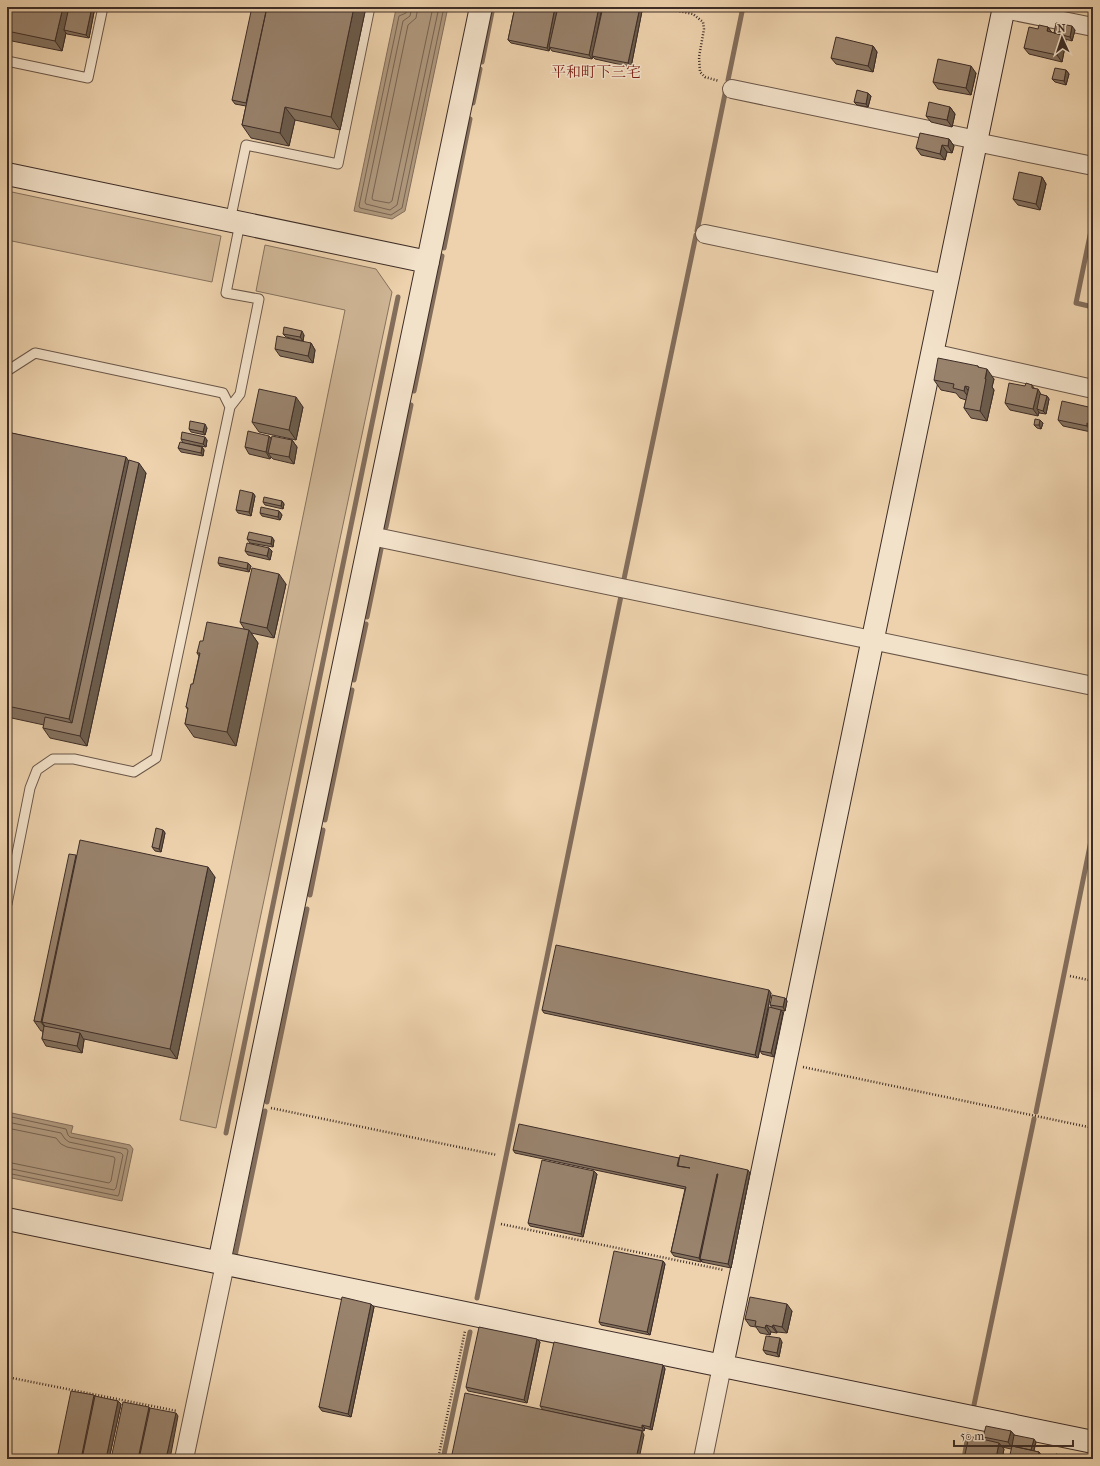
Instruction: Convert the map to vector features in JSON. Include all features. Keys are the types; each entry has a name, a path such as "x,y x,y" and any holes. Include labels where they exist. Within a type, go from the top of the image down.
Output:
{"street":[{"path":"184,1459 252,1104 481,7"},
{"path":"703,1459 1004,8 1093,27"},
{"path":"732,89 1093,166"},
{"path":"7,174 428,262"},
{"path":"705,234 946,284"},
{"path":"932,353 1093,389"},
{"path":"371,536 1093,686"},
{"path":"7,1219 1093,1442"}],"lane":[{"path":"7,61 88,78 103,7"},
{"path":"7,904 30,788 37,770 53,759 74,759 134,772 156,758 230,407 240,394 259,299 226,293 246,145 338,164 370,7"},
{"path":"7,371 35,353 223,393 230,407"}],"path":[{"path":"659,7 693,14 703,22 704,29 699,57 700,72 705,77 731,85 732,89"},
{"path":"1070,976 1093,981"},
{"path":"784,1064 1093,1128"},
{"path":"252,1104 497,1155"},
{"path":"501,1224 741,1273"},
{"path":"438,1459 469,1314"},
{"path":"7,1377 193,1415"}],"shaded area":[{"path":"7,191 221,236 212,282 7,240"},
{"path":"265,245 376,269 392,292 216,1128 180,1120 345,310 256,291"}],"water":[{"path":"404,7 448,7 405,211 392,219 354,211 396,9 403,11"},
{"path":"7,1112 73,1126 71,1133 130,1145 133,1149 122,1201 7,1177"}],"building":[{"path":"7,7 63,7 55,41 7,31"},
{"path":"69,7 92,7 86,35 64,30"},
{"path":"252,7 267,7 246,103 232,100"},
{"path":"267,7 354,7 331,117 285,107 280,133 242,125"},
{"path":"515,7 555,7 547,48 508,40"},
{"path":"558,7 599,7 589,55 549,47"},
{"path":"603,7 640,7 628,63 592,56"},
{"path":"1056,23 1072,26 1070,37 1054,33"},
{"path":"1039,25 1048,27 1047,31 1062,35 1057,55 1024,48 1029,27 1038,29"},
{"path":"836,37 873,46 868,66 831,58"},
{"path":"938,59 971,66 966,88 933,82"},
{"path":"1055,68 1066,70 1064,81 1052,79"},
{"path":"857,90 868,93 866,104 854,102"},
{"path":"929,102 950,107 947,120 926,116"},
{"path":"920,133 949,139 948,146 942,145 940,154 916,148"},
{"path":"1019,172 1042,177 1036,204 1013,199"},
{"path":"284,327 302,331 300,337 283,334"},
{"path":"277,336 311,343 308,356 275,349"},
{"path":"938,358 987,369 980,411 964,408 969,387 965,386 964,391 953,388 954,384 934,380"},
{"path":"1009,383 1025,386 1026,383 1032,385 1032,388 1038,389 1033,409 1005,403"},
{"path":"259,389 296,397 289,430 252,422"},
{"path":"1040,394 1047,396 1043,411 1037,409"},
{"path":"1062,401 1093,408 1090,424 1087,423 1087,426 1058,420"},
{"path":"1035,419 1040,420 1039,425 1034,425"},
{"path":"190,421 205,424 203,432 189,429"},
{"path":"248,431 269,436 266,452 245,447"},
{"path":"7,432 126,457 69,719 7,706"},
{"path":"182,432 205,437 203,444 181,439"},
{"path":"272,436 292,440 289,457 268,453"},
{"path":"180,442 202,447 201,453 178,448"},
{"path":"129,460 139,463 80,736 43,728 45,717 72,723"},
{"path":"240,490 253,493 249,512 236,510"},
{"path":"264,497 282,501 281,506 263,502"},
{"path":"261,507 279,511 278,517 260,513"},
{"path":"249,532 272,537 271,544 247,539"},
{"path":"247,543 269,548 267,556 245,551"},
{"path":"219,557 248,563 247,569 218,563"},
{"path":"252,568 279,574 267,628 240,622"},
{"path":"207,622 249,630 227,732 185,724 188,708 186,707 200,653 197,653 200,641 203,641"},
{"path":"156,828 163,830 159,849 152,847"},
{"path":"80,840 208,867 170,1049 42,1022"},
{"path":"69,854 76,855 41,1022 34,1021"},
{"path":"556,945 769,990 755,1055 542,1010"},
{"path":"772,995 785,998 783,1007 770,1005"},
{"path":"769,1007 781,1010 771,1053 760,1051"},
{"path":"44,1026 80,1033 77,1046 42,1039"},
{"path":"519,1124 679,1158 677,1166 690,1168 678,1166 680,1155 748,1170 728,1264 700,1259 718,1174 699,1258 671,1252 686,1187 513,1150"},
{"path":"542,1160 594,1171 581,1234 528,1223"},
{"path":"614,1251 663,1261 647,1332 599,1322"},
{"path":"342,1297 371,1304 348,1414 319,1407"},
{"path":"750,1297 787,1304 782,1327 773,1325 772,1327 766,1325 765,1328 755,1326 756,1321 745,1319"},
{"path":"479,1327 537,1339 524,1400 466,1387"},
{"path":"766,1336 780,1338 777,1353 763,1350"},
{"path":"554,1342 663,1365 650,1427 642,1425 642,1428 540,1406"},
{"path":"71,1391 94,1395 81,1459 58,1454"},
{"path":"465,1393 642,1431 636,1459 451,1459"},
{"path":"95,1396 118,1401 106,1459 82,1459"},
{"path":"123,1402 149,1407 138,1459 111,1459"},
{"path":"150,1408 176,1413 166,1459 139,1459"},
{"path":"986,1426 1011,1431 1008,1442 983,1437"},
{"path":"1014,1435 1034,1439 1031,1450 1012,1446"},
{"path":"969,1436 999,1443 996,1458 964,1459"},
{"path":"1012,1446 1039,1452 1037,1459 1009,1459"},
{"path":"1056,1454 1070,1458 1070,1459 1055,1459"}],"waterway":[{"path":"482,62 493,7"},
{"path":"728,80 743,7"},
{"path":"473,103 480,69"},
{"path":"697,231 726,89"},
{"path":"444,248 470,119"},
{"path":"1093,221 1076,303 1093,307"},
{"path":"624,579 696,235"},
{"path":"414,391 442,256"},
{"path":"226,1133 398,297"},
{"path":"386,527 411,405"},
{"path":"367,617 381,549"},
{"path":"477,1298 621,596"},
{"path":"354,680 366,624"},
{"path":"325,820 352,690"},
{"path":"310,895 323,830"},
{"path":"1036,1112 1093,831"},
{"path":"267,1102 307,909"},
{"path":"239,1257 235,1256 265,1111"},
{"path":"974,1405 1034,1119"},
{"path":"443,1459 470,1332"},
{"path":"964,1459 968,1435"}],"district":[{"name":"平和町下三宅","path":"596,72"}]}
